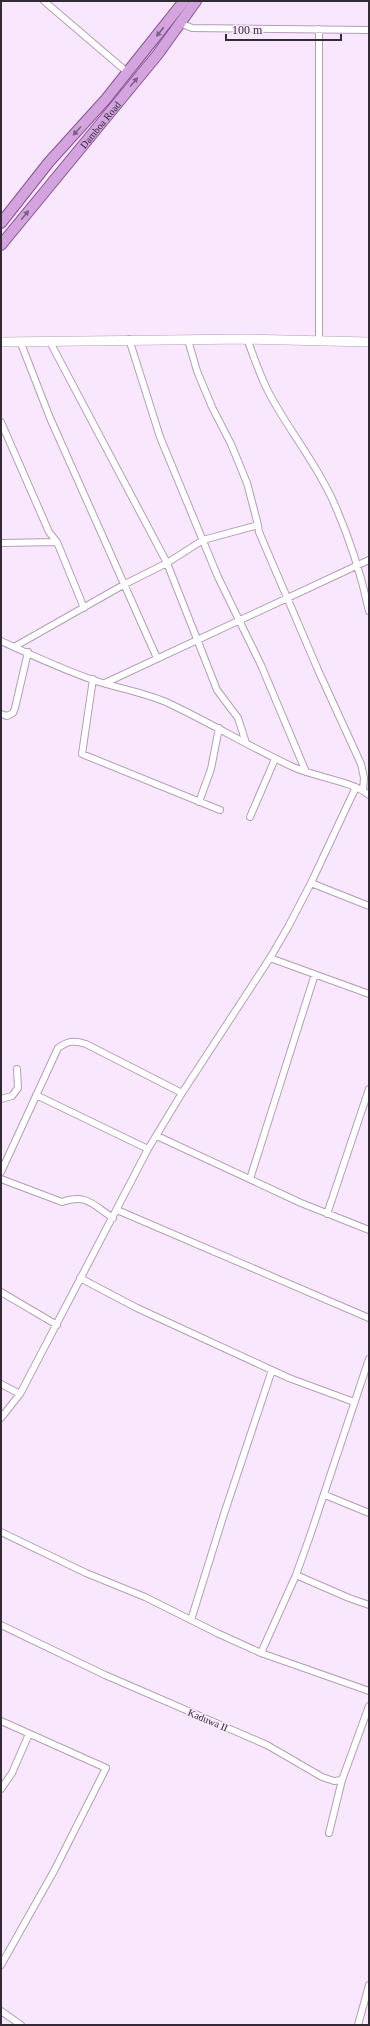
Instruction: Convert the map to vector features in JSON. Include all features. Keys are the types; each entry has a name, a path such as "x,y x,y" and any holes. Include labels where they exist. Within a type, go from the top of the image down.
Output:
{"main road":[{"name":"Damboa Road","path":"1,223 49,162 106,99 184,1"},
{"name":"Damboa Road","path":"1,245 115,104 158,54 196,1"},
{"path":"106,99 115,104"}],"street":[{"path":"44,1 127,72"},
{"path":"180,22 192,28 369,30"},
{"path":"319,29 319,341"},
{"path":"1,342 129,339 247,339 369,342"},
{"path":"129,339 160,438 218,576 241,621 306,772"},
{"path":"247,339 268,392 293,435 316,468 334,503 358,566 369,611"},
{"path":"188,340 197,372 212,407 231,444 247,483 259,532 361,764 364,778 362,790"},
{"path":"20,342 50,418 157,658"},
{"path":"50,342 167,563 196,640 217,690 238,718 246,743"},
{"path":"1,422 49,532 57,542 84,608"},
{"path":"1,443 8,439"},
{"path":"14,647 125,584 167,563 203,540 258,524"},
{"path":"1,543 57,542"},
{"path":"105,683 196,640 241,621 369,560"},
{"path":"1,641 93,680 143,694 165,702 219,728 275,759 306,772 356,787 369,795"},
{"path":"1,714 7,716 13,713 28,652"},
{"path":"93,680 82,754 220,810"},
{"path":"199,802 211,769 219,728"},
{"path":"250,817 275,759"},
{"path":"1,1418 20,1394 148,1149 182,1093 270,958 311,883 356,787"},
{"path":"311,883 369,906"},
{"path":"270,958 369,994"},
{"path":"250,1180 315,974"},
{"path":"1,1172 58,1048 68,1041 75,1040 86,1044 182,1093"},
{"path":"1,1099 12,1096 18,1088 17,1069"},
{"path":"327,1214 369,1090"},
{"path":"36,1095 148,1149"},
{"path":"157,1136 250,1180 327,1214 369,1230"},
{"path":"1,1179 62,1202 72,1198 82,1197 113,1218"},
{"path":"117,1210 369,1318"},
{"path":"80,1278 137,1308 288,1378 354,1402"},
{"path":"1,1292 57,1325"},
{"path":"261,1653 296,1575 325,1495 369,1359"},
{"path":"191,1620 224,1514 272,1370"},
{"path":"1,1384 20,1394"},
{"path":"325,1495 369,1512"},
{"path":"1,1532 86,1573 145,1597 261,1653 369,1691"},
{"path":"296,1575 369,1605"},
{"name":"Kaduwa II","path":"1,1625 120,1681 267,1745 322,1777 334,1781 342,1780"},
{"path":"329,1833 342,1780 369,1706"},
{"path":"1,1721 106,1768 54,1871 1,1965"},
{"path":"1,1789 12,1774 28,1734"},
{"path":"358,2025 369,1985"},
{"path":"1,2011 21,2025"}]}
